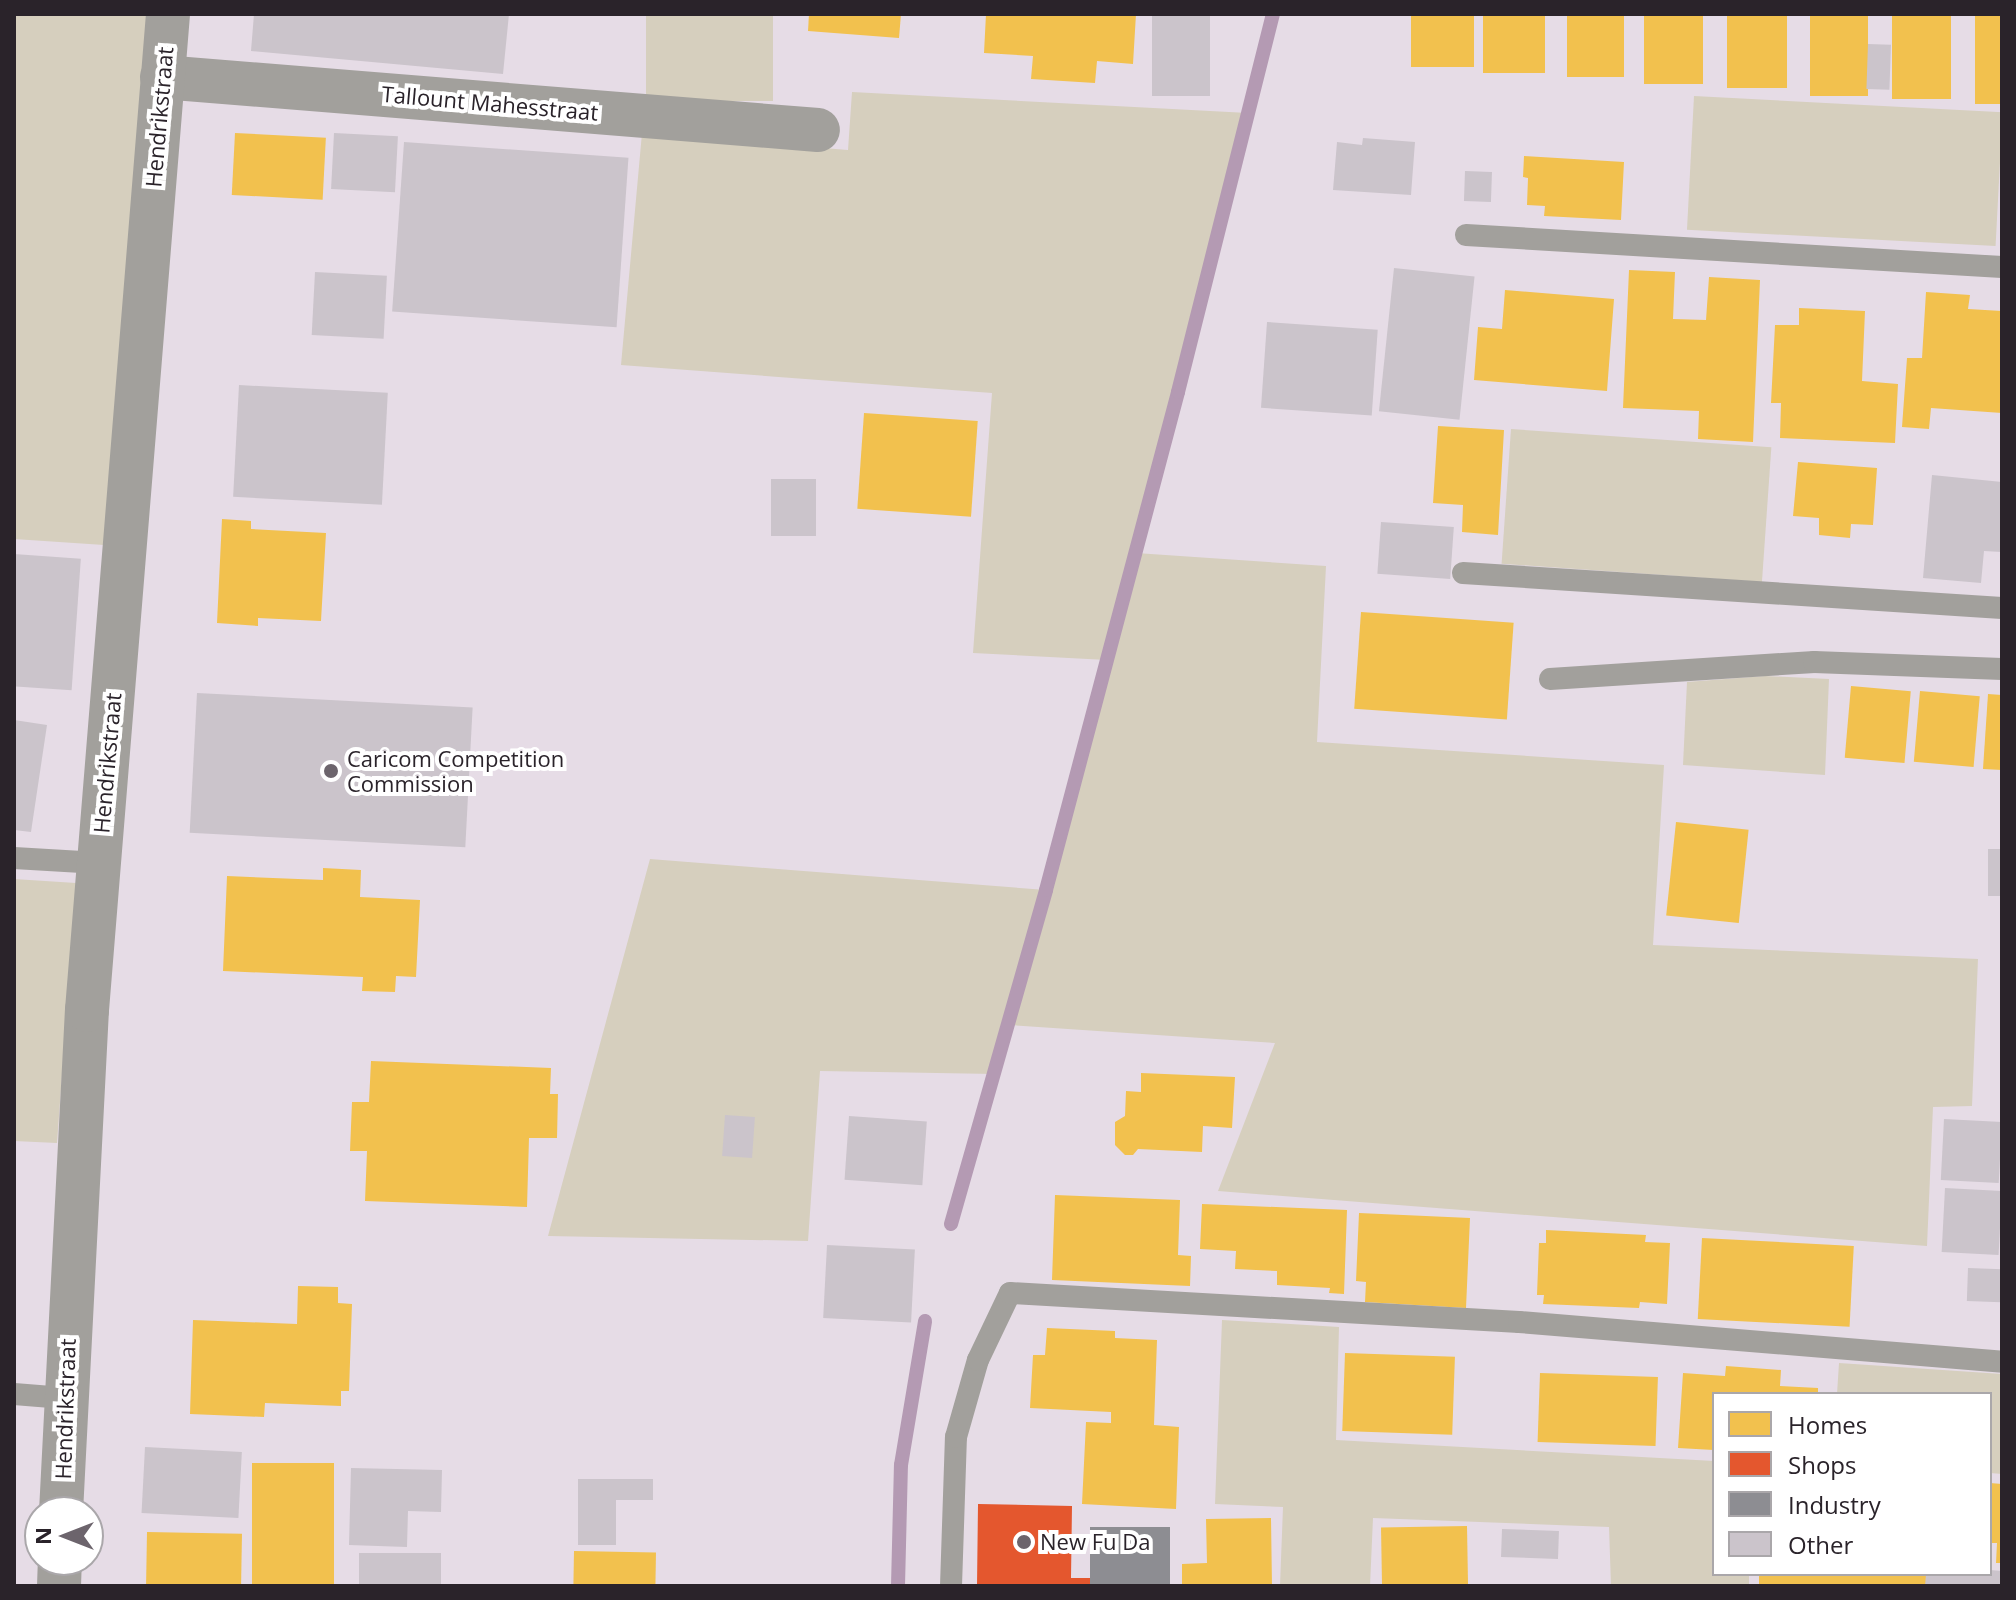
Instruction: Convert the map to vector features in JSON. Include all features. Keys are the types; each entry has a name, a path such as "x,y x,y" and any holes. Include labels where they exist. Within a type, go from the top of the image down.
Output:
{"street":[{"name":"Hendrikstraat","path":"61,1496 64,1398 99,863 168,14"},
{"name":"Tallount Mahesstraat","path":"162,77 818,130"}],"lane":[{"path":"1466,235 2002,267"},
{"path":"1463,573 2002,608"},
{"path":"1550,679 1814,662 2002,669"},
{"path":"14,858 99,863"},
{"path":"951,1586 956,1437 978,1360 1010,1293 1519,1322 2002,1362"},
{"path":"14,1394 64,1398"}],"shaded area":[{"path":"14,14 148,14 104,545 14,539"},
{"path":"646,14 773,14 773,101 646,101"},
{"path":"852,92 1248,113 1136,553 1326,566 1317,742 1664,765 1653,945 1978,959 1972,1106 1933,1107 1927,1246 1218,1191 1275,1043 1009,1025 995,1074 820,1071 808,1241 548,1236 650,859 1046,890 1107,660 973,653 992,393 621,365 642,133 848,150"},
{"path":"1694,96 2002,112 1996,246 1687,230"},
{"path":"1511,429 1771,447 1762,582 1502,564"},
{"path":"1765,676 1829,679 1825,775 1683,765 1687,682"},
{"path":"14,879 76,883 57,1143 14,1141"},
{"path":"1222,1320 1339,1327 1336,1440 1712,1461 1712,1576 1749,1576 1749,1586 1611,1586 1609,1527 1373,1518 1370,1586 1280,1586 1283,1507 1215,1504"},
{"path":"1839,1363 2002,1374 2002,1474 1992,1473 1992,1392 1837,1392"}],"building: Homes":[{"path":"809,14 901,14 899,38 808,31"},
{"path":"986,14 1136,14 1133,64 1097,61 1095,83 1031,79 1033,56 984,53"},
{"path":"1411,14 1474,14 1474,67 1411,67"},
{"path":"1483,14 1545,14 1545,73 1483,73"},
{"path":"1567,14 1624,14 1624,77 1567,77"},
{"path":"1644,14 1703,14 1703,84 1644,84"},
{"path":"1727,14 1787,14 1787,88 1727,88"},
{"path":"1810,14 1868,14 1868,96 1810,96"},
{"path":"1892,14 1951,14 1951,99 1892,99"},
{"path":"1975,14 2002,14 2002,104 1975,104"},
{"path":"235,133 326,138 323,200 232,195"},
{"path":"1524,156 1624,162 1621,220 1544,216 1545,206 1527,205 1528,178 1523,177"},
{"path":"1629,270 1675,272 1673,319 1706,320 1709,277 1760,280 1753,442 1698,439 1699,411 1623,408"},
{"path":"1505,290 1614,299 1607,391 1474,380 1478,327 1502,329"},
{"path":"1926,292 1970,295 1968,309 2002,311 2002,413 1931,408 1929,429 1902,427 1907,358 1922,358"},
{"path":"1799,308 1865,311 1862,381 1898,384 1895,443 1780,438 1781,403 1771,403 1775,325 1799,325"},
{"path":"864,413 978,421 971,517 857,509"},
{"path":"1438,426 1504,430 1498,535 1462,532 1463,505 1433,503"},
{"path":"1798,462 1877,468 1873,525 1851,524 1850,538 1819,535 1819,518 1793,516"},
{"path":"222,519 251,521 251,529 326,533 321,621 258,618 258,626 217,623"},
{"path":"1361,612 1514,623 1507,719 1354,709"},
{"path":"1851,686 1911,691 1904,763 1845,758"},
{"path":"1920,691 1980,696 1974,767 1914,762"},
{"path":"1988,694 2002,695 2002,770 1983,769"},
{"path":"1676,822 1749,830 1739,923 1666,915"},
{"path":"323,868 361,870 360,897 420,900 416,977 396,976 395,992 362,991 363,977 223,971 227,876 323,880"},
{"path":"371,1061 551,1068 550,1094 558,1094 557,1138 529,1138 527,1207 365,1201 367,1151 350,1151 352,1102 369,1102"},
{"path":"1141,1073 1235,1077 1232,1128 1203,1126 1202,1152 1138,1149 1133,1155 1125,1155 1115,1145 1115,1122 1125,1116 1126,1091 1141,1092"},
{"path":"1055,1195 1180,1200 1178,1255 1191,1256 1190,1286 1052,1280"},
{"path":"1202,1204 1347,1210 1344,1294 1329,1293 1330,1288 1277,1285 1277,1271 1235,1269 1236,1251 1200,1249"},
{"path":"1359,1213 1470,1218 1466,1308 1365,1302 1366,1282 1356,1281"},
{"path":"1546,1230 1646,1235 1645,1242 1670,1243 1667,1304 1640,1302 1639,1308 1543,1304 1544,1295 1537,1295 1539,1243 1546,1243"},
{"path":"1702,1238 1854,1246 1850,1327 1698,1319"},
{"path":"298,1286 338,1287 338,1303 352,1304 349,1391 341,1391 341,1406 265,1403 264,1417 190,1414 193,1320 297,1324"},
{"path":"1047,1328 1115,1331 1115,1338 1157,1340 1154,1425 1179,1427 1176,1509 1082,1504 1086,1422 1111,1423 1111,1412 1030,1408 1033,1355 1045,1355"},
{"path":"1345,1353 1455,1357 1452,1435 1342,1431"},
{"path":"1726,1366 1781,1370 1780,1386 1818,1388 1818,1392 1712,1392 1712,1450 1678,1448 1683,1373 1725,1376"},
{"path":"1540,1373 1658,1377 1656,1446 1538,1442"},
{"path":"252,1463 334,1463 334,1586 252,1586"},
{"path":"1992,1483 2002,1484 2002,1563 1996,1563 1997,1543 1992,1543"},
{"path":"1271,1518 1272,1586 1182,1586 1182,1564 1207,1563 1206,1519"},
{"path":"1467,1526 1468,1586 1382,1586 1381,1528"},
{"path":"147,1532 242,1534 241,1586 146,1586"},
{"path":"574,1551 656,1552 655,1586 573,1586"},
{"path":"1759,1576 1926,1576 1926,1586 1759,1586"}],"building: Shops":[{"name":"New Fu Da","path":"978,1504 1072,1506 1071,1578 1090,1578 1090,1586 977,1586"}],"building: Industry":[{"path":"1090,1527 1170,1527 1170,1586 1090,1586"}],"building: Other":[{"path":"254,14 509,14 503,74 251,51"},
{"path":"1152,14 1210,14 1210,96 1152,96"},
{"path":"1868,44 1891,45 1889,90 1866,89"},
{"path":"334,133 398,136 395,192 331,189"},
{"path":"1363,138 1415,142 1411,195 1333,190 1337,142 1362,145"},
{"path":"404,142 628,158 617,327 392,312"},
{"path":"1465,171 1492,172 1491,202 1464,201"},
{"path":"1394,268 1475,276 1460,420 1379,411"},
{"path":"315,272 387,276 384,339 312,335"},
{"path":"1267,322 1378,330 1372,416 1261,408"},
{"path":"239,385 388,393 382,505 233,497"},
{"path":"1932,475 2002,482 2002,552 1984,551 1981,583 1923,578"},
{"path":"771,479 816,479 816,536 771,536"},
{"path":"1381,522 1454,527 1450,579 1377,574"},
{"path":"14,554 81,559 72,690 14,686"},
{"name":"Caricom Competition Commission","path":"197,693 473,707 465,847 190,833"},
{"path":"14,720 47,725 31,832 14,830"},
{"path":"1988,849 2002,849 2002,896 1988,896"},
{"path":"725,1115 755,1117 752,1158 722,1156"},
{"path":"849,1116 927,1121 922,1185 845,1180"},
{"path":"1944,1119 2002,1122 1999,1183 1941,1180"},
{"path":"1945,1188 2002,1191 1999,1255 1942,1252"},
{"path":"827,1245 915,1250 911,1323 823,1318"},
{"path":"1968,1268 2002,1269 2001,1302 1967,1301"},
{"path":"145,1447 242,1452 238,1518 142,1513"},
{"path":"351,1468 442,1470 441,1512 408,1511 407,1547 349,1545"},
{"path":"578,1479 653,1479 653,1500 616,1500 616,1545 578,1545"},
{"path":"1502,1529 1559,1531 1558,1559 1501,1557"},
{"path":"359,1553 441,1553 441,1586 359,1586"},
{"path":"1992,1570 2002,1571 2002,1586 1925,1586 1926,1576 1992,1576"}],"waterway":[{"path":"951,1224 1046,890 1178,392 1273,14"},
{"path":"898,1586 901,1465 925,1321"}],"place":[{"name":"Caricom Competition Commission","path":"331,771"},
{"name":"New Fu Da","path":"1024,1542"}]}
